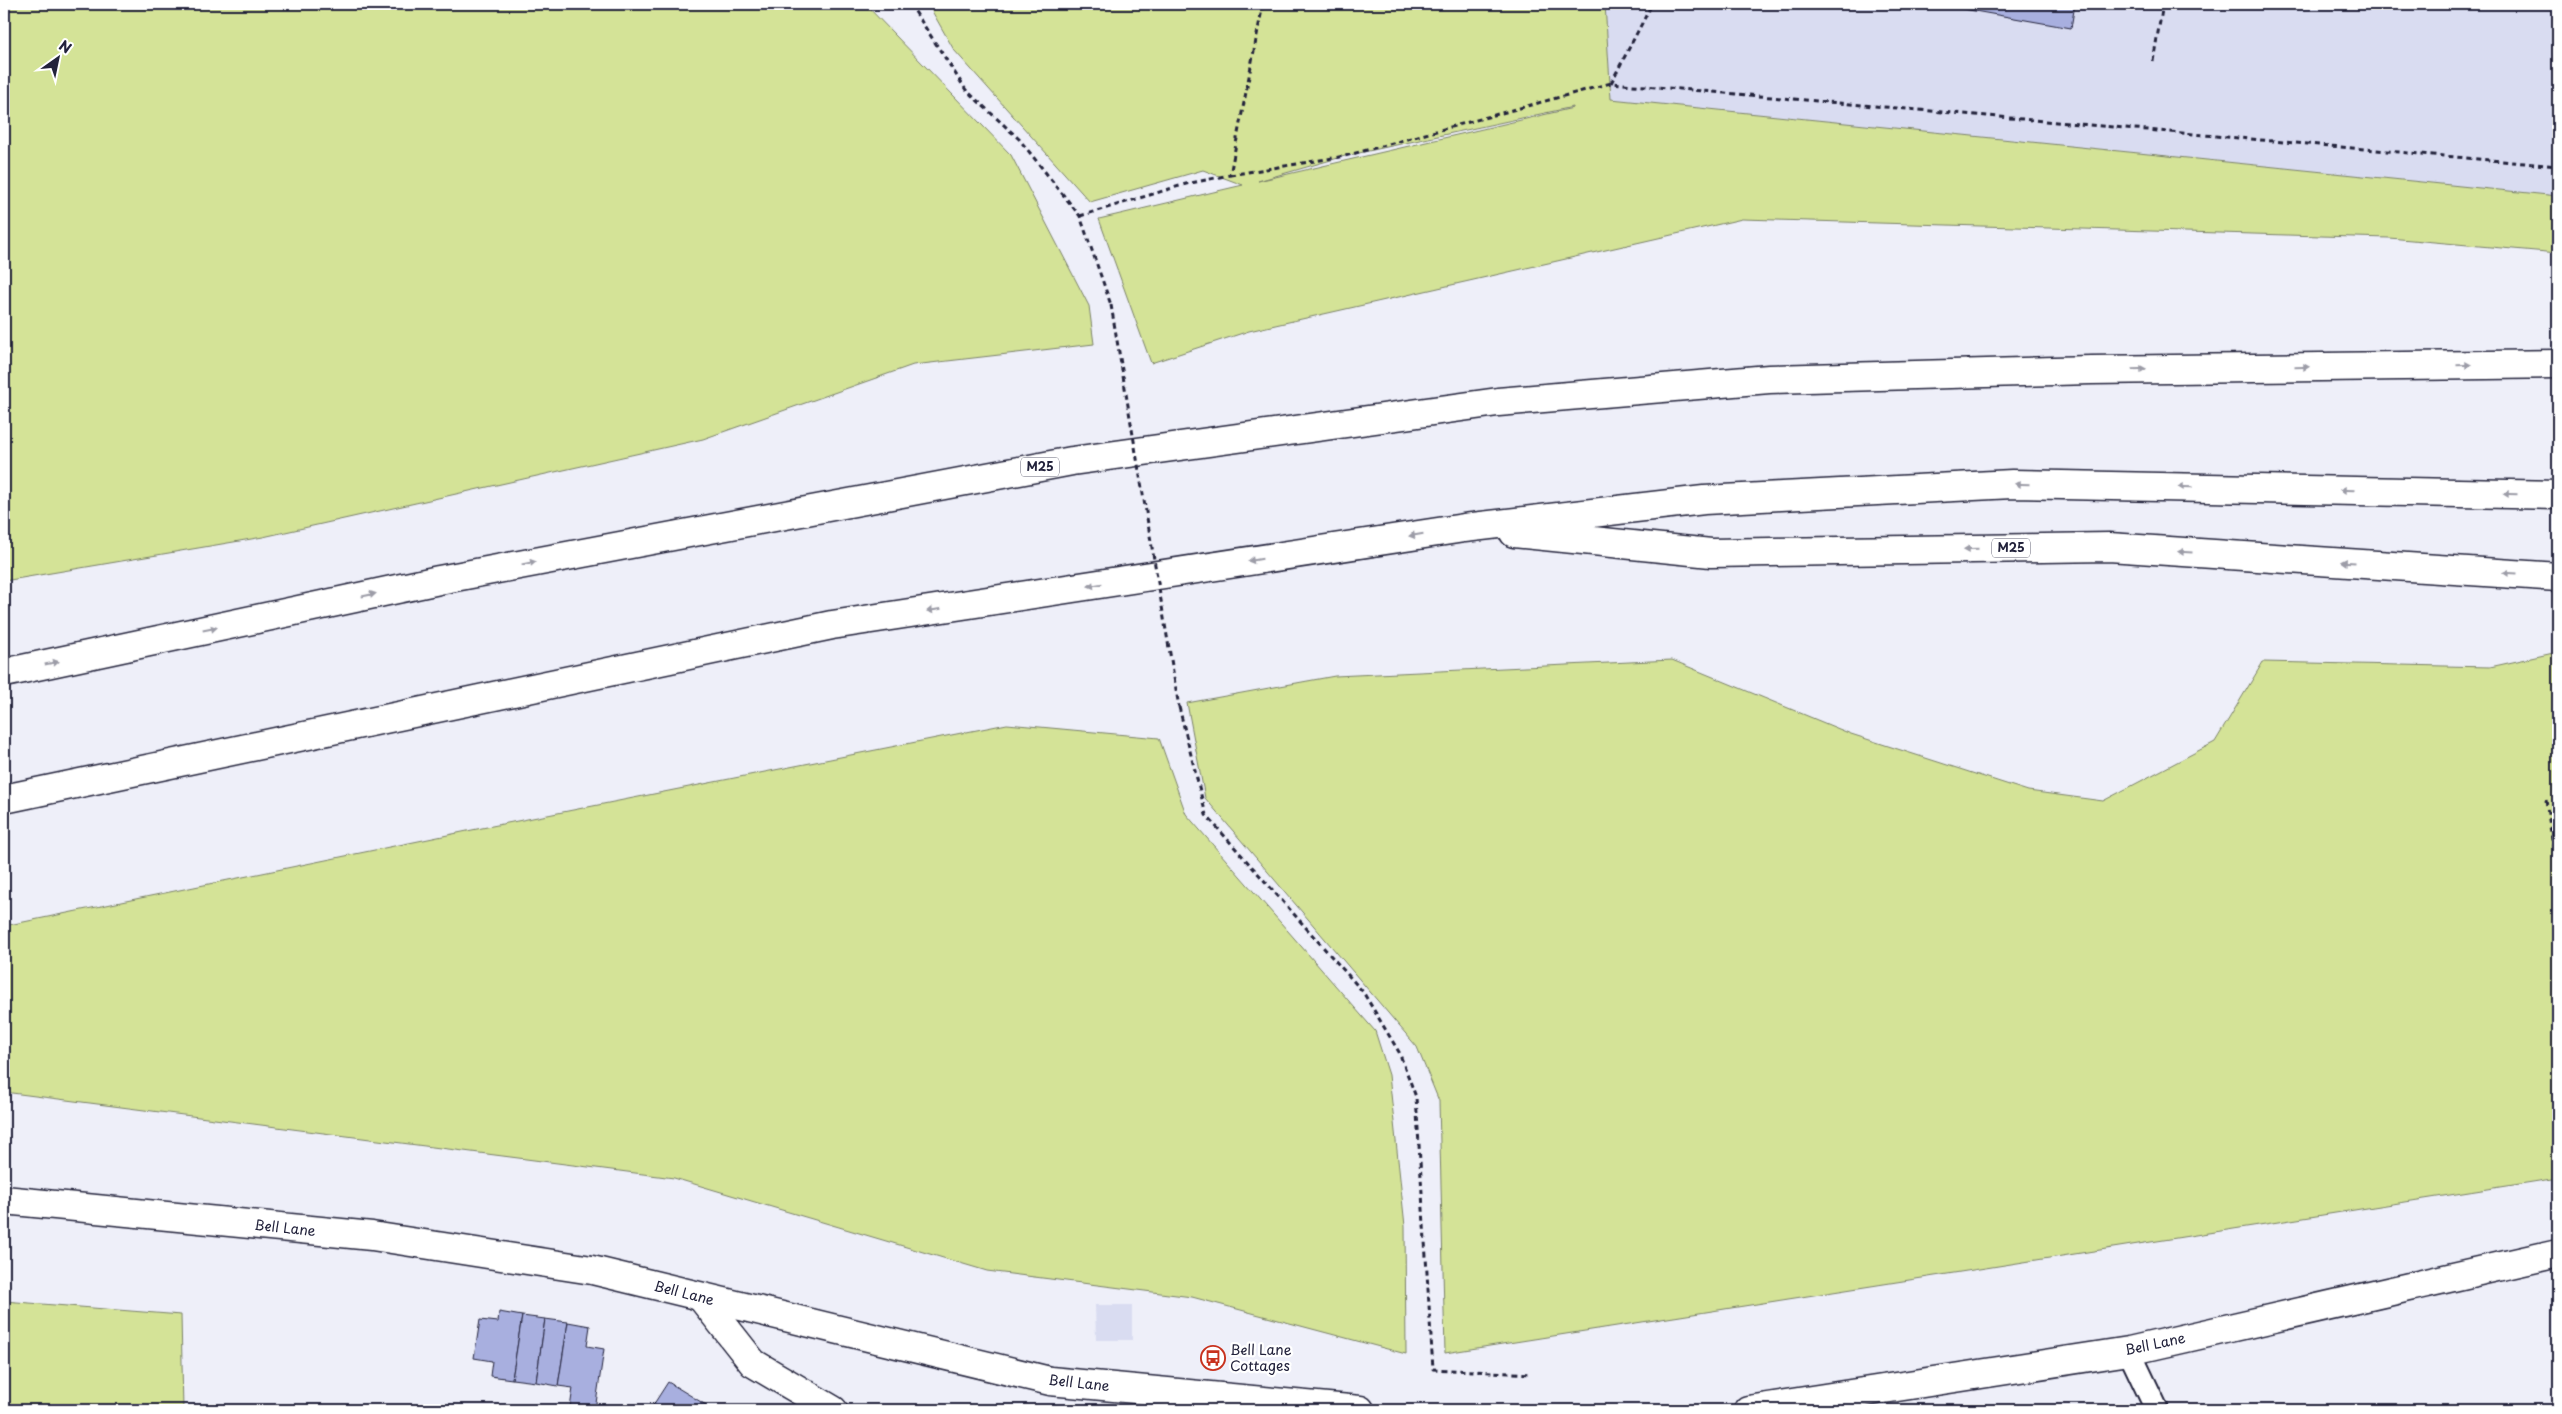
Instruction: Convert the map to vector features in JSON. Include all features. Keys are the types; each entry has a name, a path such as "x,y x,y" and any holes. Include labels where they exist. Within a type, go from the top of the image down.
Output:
{"main road":[{"name":"M25","path":"4,673 439,580 1072,461 1498,402 1769,379 2090,370 2558,364"},
{"name":"M25","path":"4,799 832,625 1464,528 1704,500 2012,484 2558,495"},
{"name":"M25","path":"1464,528 1711,553 2109,547 2558,577"},
{"name":"Bell Lane","path":"4,1200 372,1236 592,1270 1050,1381 1360,1410"},
{"name":"Bell Lane","path":"1748,1410 2129,1351 2558,1253"},
{"path":"701,1297 753,1363 833,1410"}],"lane":[{"path":"2129,1351 2157,1410"}],"path":[{"path":"910,4 966,90 1019,139 1080,216 1111,305 1179,708 1206,815 1363,992 1402,1061 1416,1098 1432,1369 1531,1374"},
{"path":"1230,175 1263,4"},
{"path":"1611,83 1652,4"},
{"path":"2153,61 2163,4"},
{"path":"1080,216 1186,184 1345,156 1611,83 2558,166"},
{"path":"2546,800 2558,879"}],"shaded area":[{"path":"1605,4 2558,4 2558,196 1611,99"},
{"path":"1095,1305 1132,1305 1132,1340 1096,1340"}],"green space":[{"path":"4,4 865,4 1011,155 1089,306 1094,344 913,365 703,439 263,537 4,581"},
{"path":"928,4 1605,4 1611,99 2558,196 2558,253 2389,238 1742,219 1249,331 1151,363 1099,219 1243,185 1203,170 1090,202 954,50","holes":["1573,108 1258,181 1345,156"]},
{"path":"2558,652 2558,1178 1445,1353 1439,1101 1417,1047 1205,798 1187,703 1335,676 1672,660 1851,734 2028,791 2103,801 2215,742 2263,662 2490,667"},
{"path":"1007,724 1159,738 1186,814 1375,1031 1389,1075 1405,1226 1406,1354 1192,1297 987,1271 674,1178 4,1092 4,926 477,829"},
{"path":"4,1301 181,1315 183,1410 4,1410"}],"building":[{"path":"1935,4 2075,4 2071,28"},
{"path":"499,1312 522,1316 512,1379 490,1376 492,1361 474,1358 480,1320 498,1322"},
{"path":"522,1316 545,1319 536,1382 512,1379"},
{"path":"545,1319 568,1322 558,1386 536,1382"},
{"path":"568,1322 590,1326 587,1346 604,1349 595,1410 570,1408 573,1388 558,1386"},
{"path":"668,1382 706,1405 703,1410 650,1410"}],"place":[{"name":"Bell Lane Cottages","path":"1213,1358"}]}
